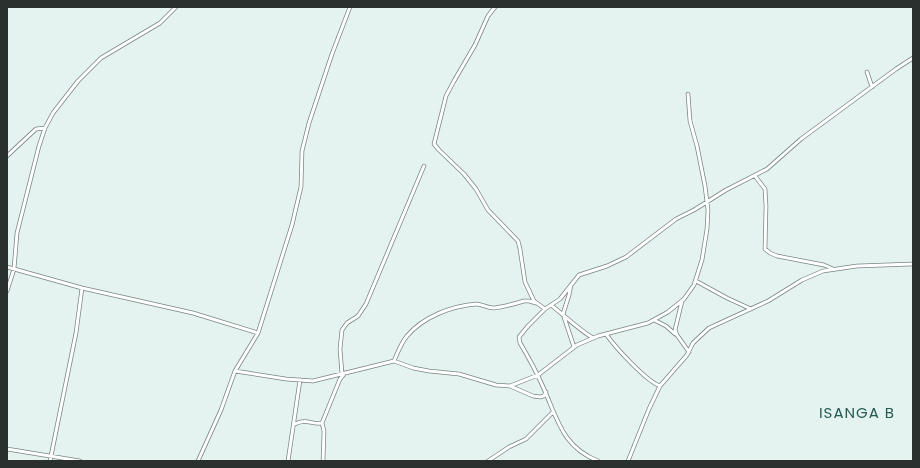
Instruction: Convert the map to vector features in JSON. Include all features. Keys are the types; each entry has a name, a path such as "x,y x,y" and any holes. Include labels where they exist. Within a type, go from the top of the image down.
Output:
{"street":[{"path":"7,291 14,269 17,234 39,146 45,128 53,113 65,96 101,58 160,23 176,7"},
{"path":"198,461 235,371 258,333 292,225 301,186 302,151 309,123 332,54 350,7"},
{"path":"495,7 488,16 475,45 446,96 434,144 464,174 476,189 488,210 518,240 525,282 531,296 537,304"},
{"path":"598,461 582,453 573,445 562,429 553,412 538,375 520,343 519,337 545,309 560,299 581,273 607,266 626,257 676,219 729,188 755,176 773,165 793,145 872,86 913,58"},
{"path":"867,72 872,86"},
{"path":"510,386 538,375 574,347 593,338 642,325 654,320 673,309 682,301 696,281 704,251 707,224 707,202 697,146 690,121 688,94"},
{"path":"7,156 36,129 45,128"},
{"path":"323,461 324,436 322,423 340,379 344,373 340,349 342,328 349,321 358,316 366,304 424,166"},
{"path":"755,176 765,189 765,250 777,256 824,265 833,269"},
{"path":"628,461 660,386 689,352 693,344 709,328 751,309 808,277 833,269 857,266 913,264"},
{"path":"7,267 82,288 179,309 258,333"},
{"path":"696,281 751,309"},
{"path":"571,284 563,314 574,347"},
{"path":"50,461 76,333 82,288"},
{"path":"394,360 399,349 408,336 419,325 437,314 458,307 476,304 494,308 527,301 537,304 545,309"},
{"path":"677,335 675,330 676,320 682,301"},
{"path":"551,305 582,331 593,338"},
{"path":"654,320 666,326 677,335 689,352"},
{"path":"606,334 646,378 660,386"},
{"path":"235,371 300,380 316,380 394,360 412,368 459,374 496,385 510,386 537,397 544,396 546,392"},
{"path":"288,461 300,380"},
{"path":"488,461 509,447 526,439 553,412"},
{"path":"294,424 302,421 322,423"},
{"path":"7,449 80,461"}],"district":[{"name":"ISANGA B","path":"857,412"}]}
